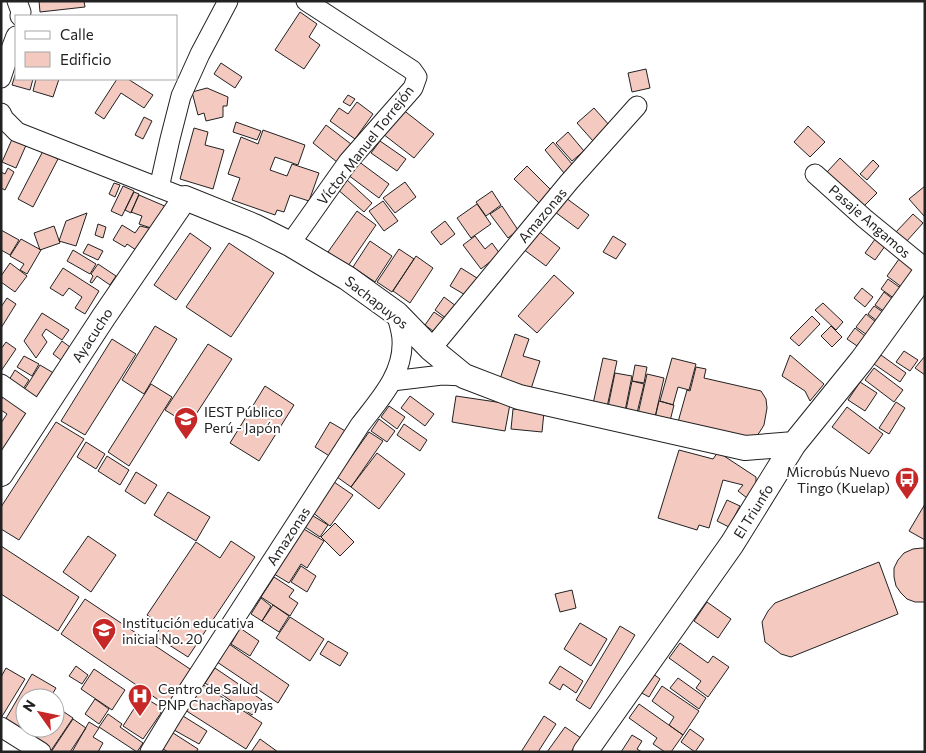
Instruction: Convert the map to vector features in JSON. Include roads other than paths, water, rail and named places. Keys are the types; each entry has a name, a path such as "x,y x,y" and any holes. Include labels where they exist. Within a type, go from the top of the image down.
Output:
{"main road":[{"name":"Sachapuyos","path":"186,198 254,226 290,244 347,278 396,314 431,349 464,376 519,397 745,448 794,444"},
{"name":"Ayacucho","path":"1,474 103,318 186,198"},
{"name":"El Triunfo","path":"585,752 732,544 794,444 862,360 925,274"}],"street":[{"path":"17,1 20,15"},
{"path":"159,188 181,96 200,54 228,1"},
{"name":"Víctor Manuel Torrejón","path":"290,244 348,162 414,88 417,77 412,70 306,1"},
{"path":"1,78 15,39"},
{"name":"Amazonas","path":"431,349 569,182 637,106"},
{"name":"Sachapuyos","path":"1,113 4,119 17,132 186,198"},
{"name":"Pasaje Angamos","path":"815,174 864,218 925,268"},
{"name":"Amazonas","path":"150,752 355,433 392,381 402,359 402,339 396,314"},
{"path":"392,381 442,375 464,376"},
{"path":"1,384 41,412"},
{"path":"1,727 41,752"}],"place":[{"name":"IEST Público Perú - Japón","path":"186,440"},
{"name":"Microbús Nuevo Tingo (Kuelap)","path":"907,500"},
{"name":"Institución educativa inicial No. 20","path":"104,651"},
{"name":"Centro de Salud PNP Chachapoyas","path":"140,717"}]}
